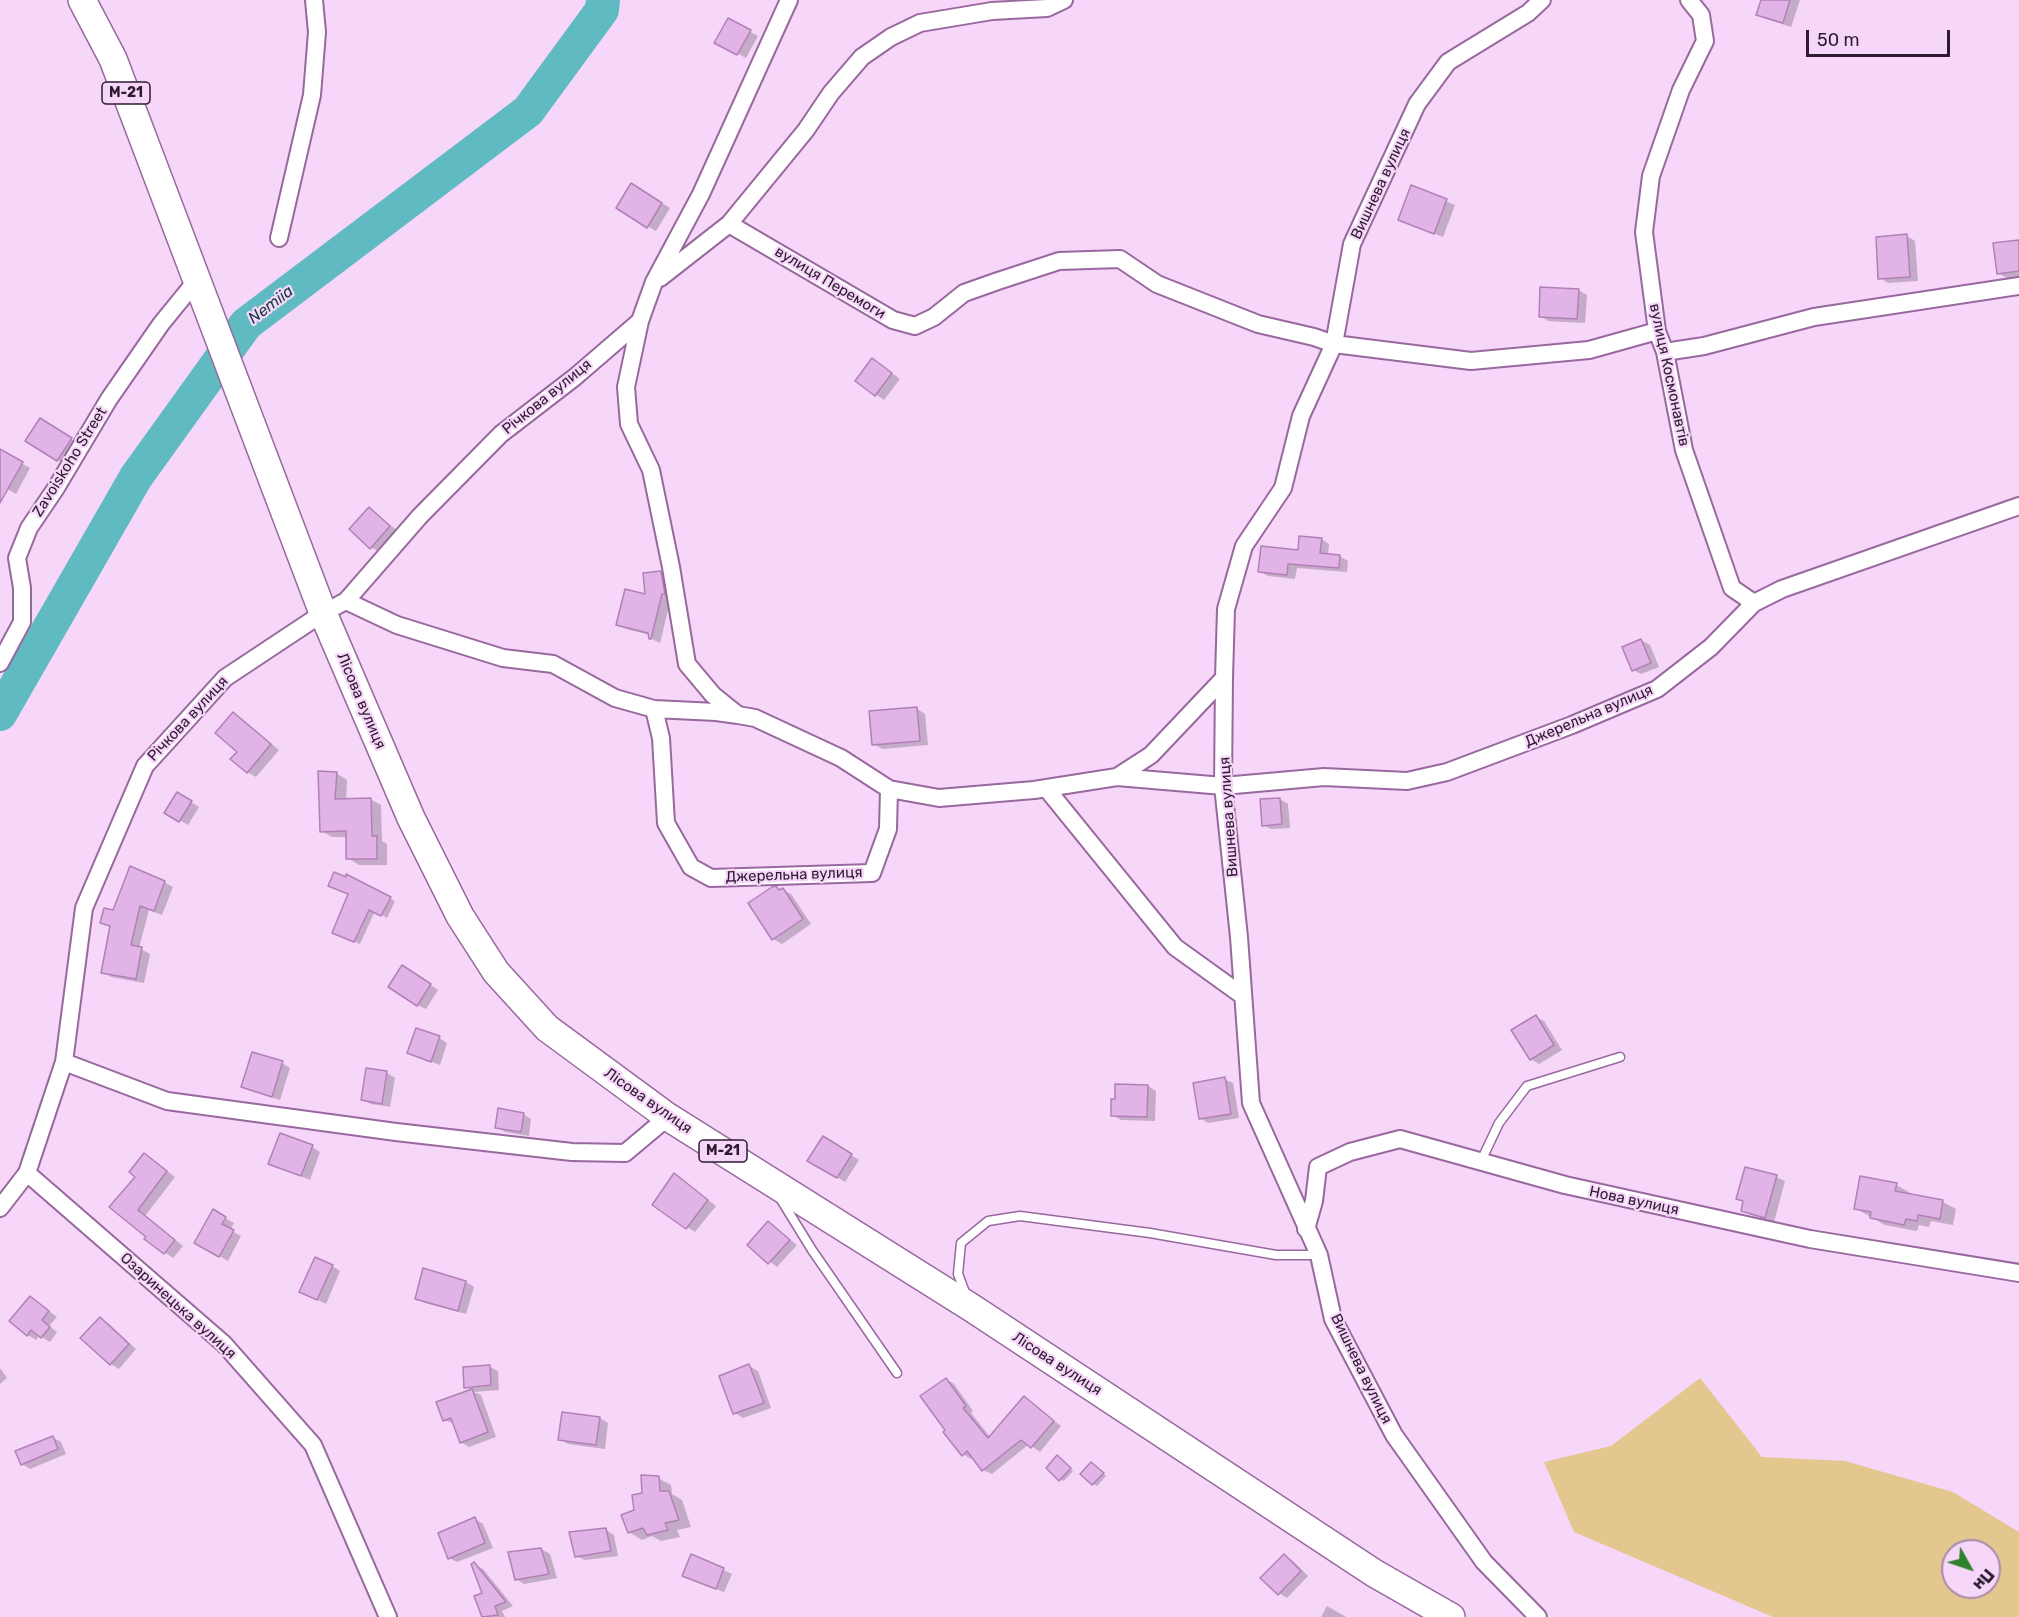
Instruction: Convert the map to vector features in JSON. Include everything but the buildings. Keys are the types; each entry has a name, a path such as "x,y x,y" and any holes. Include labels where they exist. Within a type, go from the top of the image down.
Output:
{"highway":[{"name":"М-21","path":"82,0 113,59 196,281"},
{"name":"Лісова вулиця","path":"196,281 261,449 335,607 411,818 460,916 496,972 547,1028 668,1117 972,1308 1374,1573 1451,1617"}],"street":[{"path":"279,238 312,95 317,32 314,0"},
{"name":"Річкова вулиця","path":"671,567 651,470 629,424 626,387 640,321 654,282 701,194 789,0"},
{"path":"654,282 729,224 806,130 831,93 862,57 920,23 992,11 1047,8 1064,0"},
{"name":"Вишнева вулиця","path":"1538,1617 1484,1562 1394,1435 1333,1319 1319,1255 1251,1104 1223,786 1226,609 1244,546 1283,488 1301,416 1334,344 1353,244 1418,104 1448,62 1528,13 1542,0"},
{"name":"вулиця Космонавтів","path":"1689,0 1701,15 1706,40 1681,90 1651,176 1644,232 1657,331 1665,352 1684,450 1732,588 1754,603"},
{"name":"вулиця Перемоги","path":"729,224 893,320 915,326 934,317 964,293 1059,261 1120,259 1157,284 1258,324 1334,344 1471,361 1589,350 1657,331"},
{"name":"Zavoiskoho Street","path":"0,663 22,622 22,588 17,558 28,528 56,488 109,399 161,324 196,281"},
{"path":"1665,352 1704,346 1814,317 2019,286"},
{"name":"Річкова вулиця","path":"0,1208 27,1173 64,1062 84,908 145,766 225,678 335,607 501,434 575,377 640,321"},
{"name":"Джерельна вулиця","path":"335,607 503,658 553,664 615,698 654,709 716,712 755,718 840,758 889,789 939,798 1046,788 1117,777 1223,786 1324,777 1407,781 1447,772 1572,725 1657,688 1711,647 1754,603 1782,589 2019,506"},
{"name":"Джерельна вулиця","path":"671,567 687,664 713,695 738,715"},
{"name":"Джерельна вулиця","path":"1117,777 1151,755 1224,678"},
{"name":"Джерельна вулиця","path":"654,709 662,738 666,823 691,867 711,878 872,873 888,829 889,789"},
{"path":"1046,788 1175,946 1243,996"},
{"path":"64,1062 166,1101 396,1132 572,1152 625,1153 668,1117"},
{"name":"Нова вулиця","path":"1306,1229 1314,1200 1318,1167 1350,1152 1400,1139 1565,1185 1810,1239 2019,1273"},
{"name":"Озаринецька вулиця","path":"27,1173 224,1344 313,1445 388,1617"}],"lane":[{"path":"1481,1161 1499,1123 1527,1086 1620,1058"},
{"path":"770,1181 812,1250 897,1372"},
{"path":"972,1308 958,1274 961,1242 988,1221 1020,1216 1150,1233 1276,1255 1319,1255"}],"shaded area":[{"path":"1700,1378 1762,1457 1845,1461 1953,1492 2019,1532 2019,1617 1773,1617 1574,1532 1544,1462 1611,1446"}],"waterway":[{"name":"Nemiia","path":"0,714 136,477 246,324 528,111 602,10 603,0"}]}
